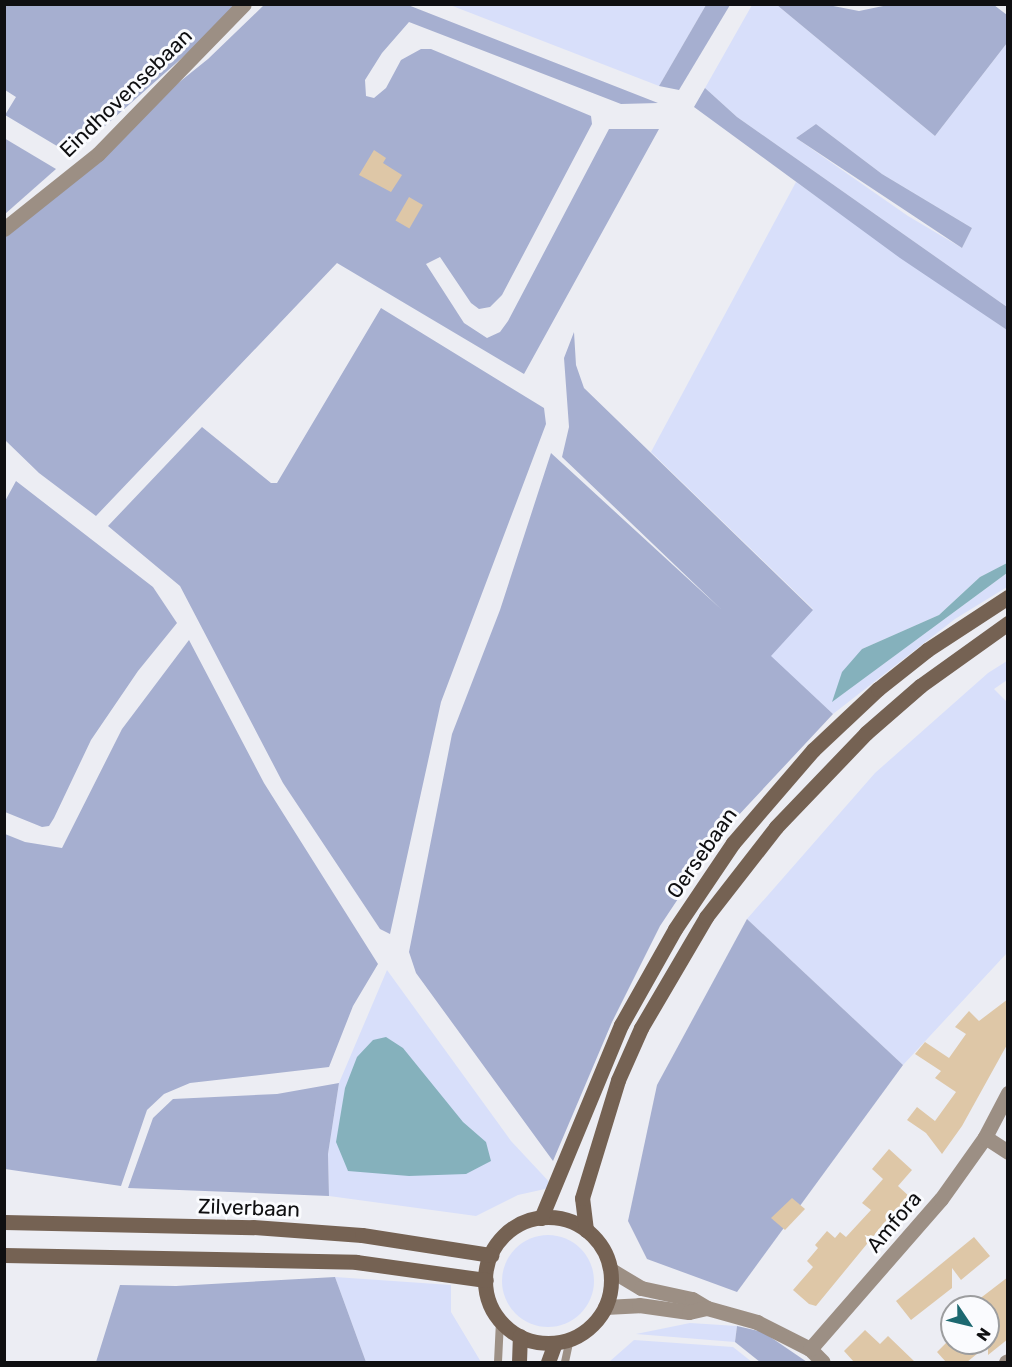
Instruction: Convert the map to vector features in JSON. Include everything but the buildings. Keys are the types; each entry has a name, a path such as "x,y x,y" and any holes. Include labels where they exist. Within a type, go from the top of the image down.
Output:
{"main road":[{"name":"Oersebaan","path":"541,1218 621,1025 670,938 732,843 813,750 878,689 927,650 1008,597"},
{"name":"Oersebaan","path":"586,1230 582,1198 618,1080 641,1028 705,917 789,812 859,739 920,686 1008,623"},
{"path":"548,1362 562,1341 593,1324 605,1307 610,1270 600,1245 586,1230 563,1219 541,1218 513,1229 491,1255 486,1280 491,1306 500,1321 519,1336 562,1341"},
{"name":"Zilverbaan","path":"4,1222 254,1227 362,1235 491,1255"},
{"path":"4,1255 356,1262 486,1280"},
{"path":"519,1336 519,1362"}],"street":[{"name":"Eindhovensebaan","path":"4,229 98,154 244,4"},
{"name":"Amfora","path":"810,1349 941,1199 986,1137 1008,1093"},
{"path":"986,1137 1008,1152"},
{"path":"610,1270 641,1288 692,1299 707,1308 757,1322 810,1349 823,1362"},
{"path":"605,1307 639,1305 689,1312 707,1308"}],"lane":[{"path":"498,1362 500,1321"},
{"path":"562,1341 565,1362"}],"shaded area":[{"path":"706,4 659,86 450,5"},
{"path":"5,5 242,5 72,155 5,115 16,97 5,90"},
{"path":"264,5 408,5 658,103 621,104 409,22 382,53 365,80 366,96 374,98 386,88 401,60 421,49 431,49 591,116 592,124 502,295 490,307 479,309 471,303 440,257 426,264 464,323 487,338 500,332 508,321 609,129 659,129 524,374 337,263 96,516 39,473 5,440 5,237 116,133 208,59"},
{"path":"706,5 730,5 679,90 659,86"},
{"path":"752,5 777,5 935,136 1007,43 1007,307 737,117 705,88","holes":["816,124 882,174 972,228 962,248 908,216 796,138"]},
{"path":"777,5 828,5 859,11 888,5 994,5 1007,15 1007,43 935,136"},
{"path":"705,88 737,117 1007,307 1007,330 900,258 694,107"},
{"path":"816,124 882,174 972,228 962,248 796,138"},
{"path":"4,138 56,169 5,214 4,214"},
{"path":"796,182 1007,330 1007,563 980,577 939,615 862,649 833,701 1007,573 1007,587 955,619 833,714 770,656 813,609 651,452"},
{"path":"381,308 544,408 546,424 441,702 390,934 380,929 283,783 180,586 108,526 202,427 271,483 277,483"},
{"path":"574,332 576,365 584,388 813,610 771,656 833,714 721,834 660,926 612,1022 553,1161 416,973 409,952 452,734 500,610 551,453 722,610 562,457 569,427 564,358"},
{"path":"16,481 153,587 177,623 138,671 91,740 54,818 49,826 42,827 5,812 4,503"},
{"path":"1007,563 1007,573 832,702 842,672 862,649 939,615 980,577"},
{"path":"189,640 264,783 378,964 353,1006 329,1067 190,1083 164,1094 147,1110 121,1186 5,1169 5,834 25,842 62,848 122,729"},
{"path":"1007,661 1007,680 994,689 1007,702 1007,953 903,1065 747,919 875,773 988,673"},
{"path":"747,919 903,1065 737,1292 647,1259 628,1221 657,1085"},
{"path":"387,970 511,1141 554,1187 518,1195 476,1216 329,1196 328,1154 339,1083"},
{"path":"386,1037 403,1048 463,1122 486,1142 491,1161 466,1174 409,1176 348,1171 336,1142 345,1088 357,1057 373,1040"},
{"path":"339,1083 328,1154 329,1196 128,1188 153,1118 173,1099 277,1094"},
{"path":"539,1235 557,1235 574,1242 587,1255 594,1272 594,1290 587,1307 574,1320 557,1327 539,1327 522,1320 509,1307 502,1290 502,1272 509,1255 522,1242"},
{"path":"335,1277 451,1285 451,1312 481,1362 366,1362"},
{"path":"335,1277 366,1362 96,1362 120,1285 176,1286"},
{"path":"690,1323 737,1326 735,1342 636,1334"},
{"path":"737,1326 763,1332 807,1362 760,1362 735,1342"},
{"path":"634,1340 733,1347 752,1362 609,1362"}]}
